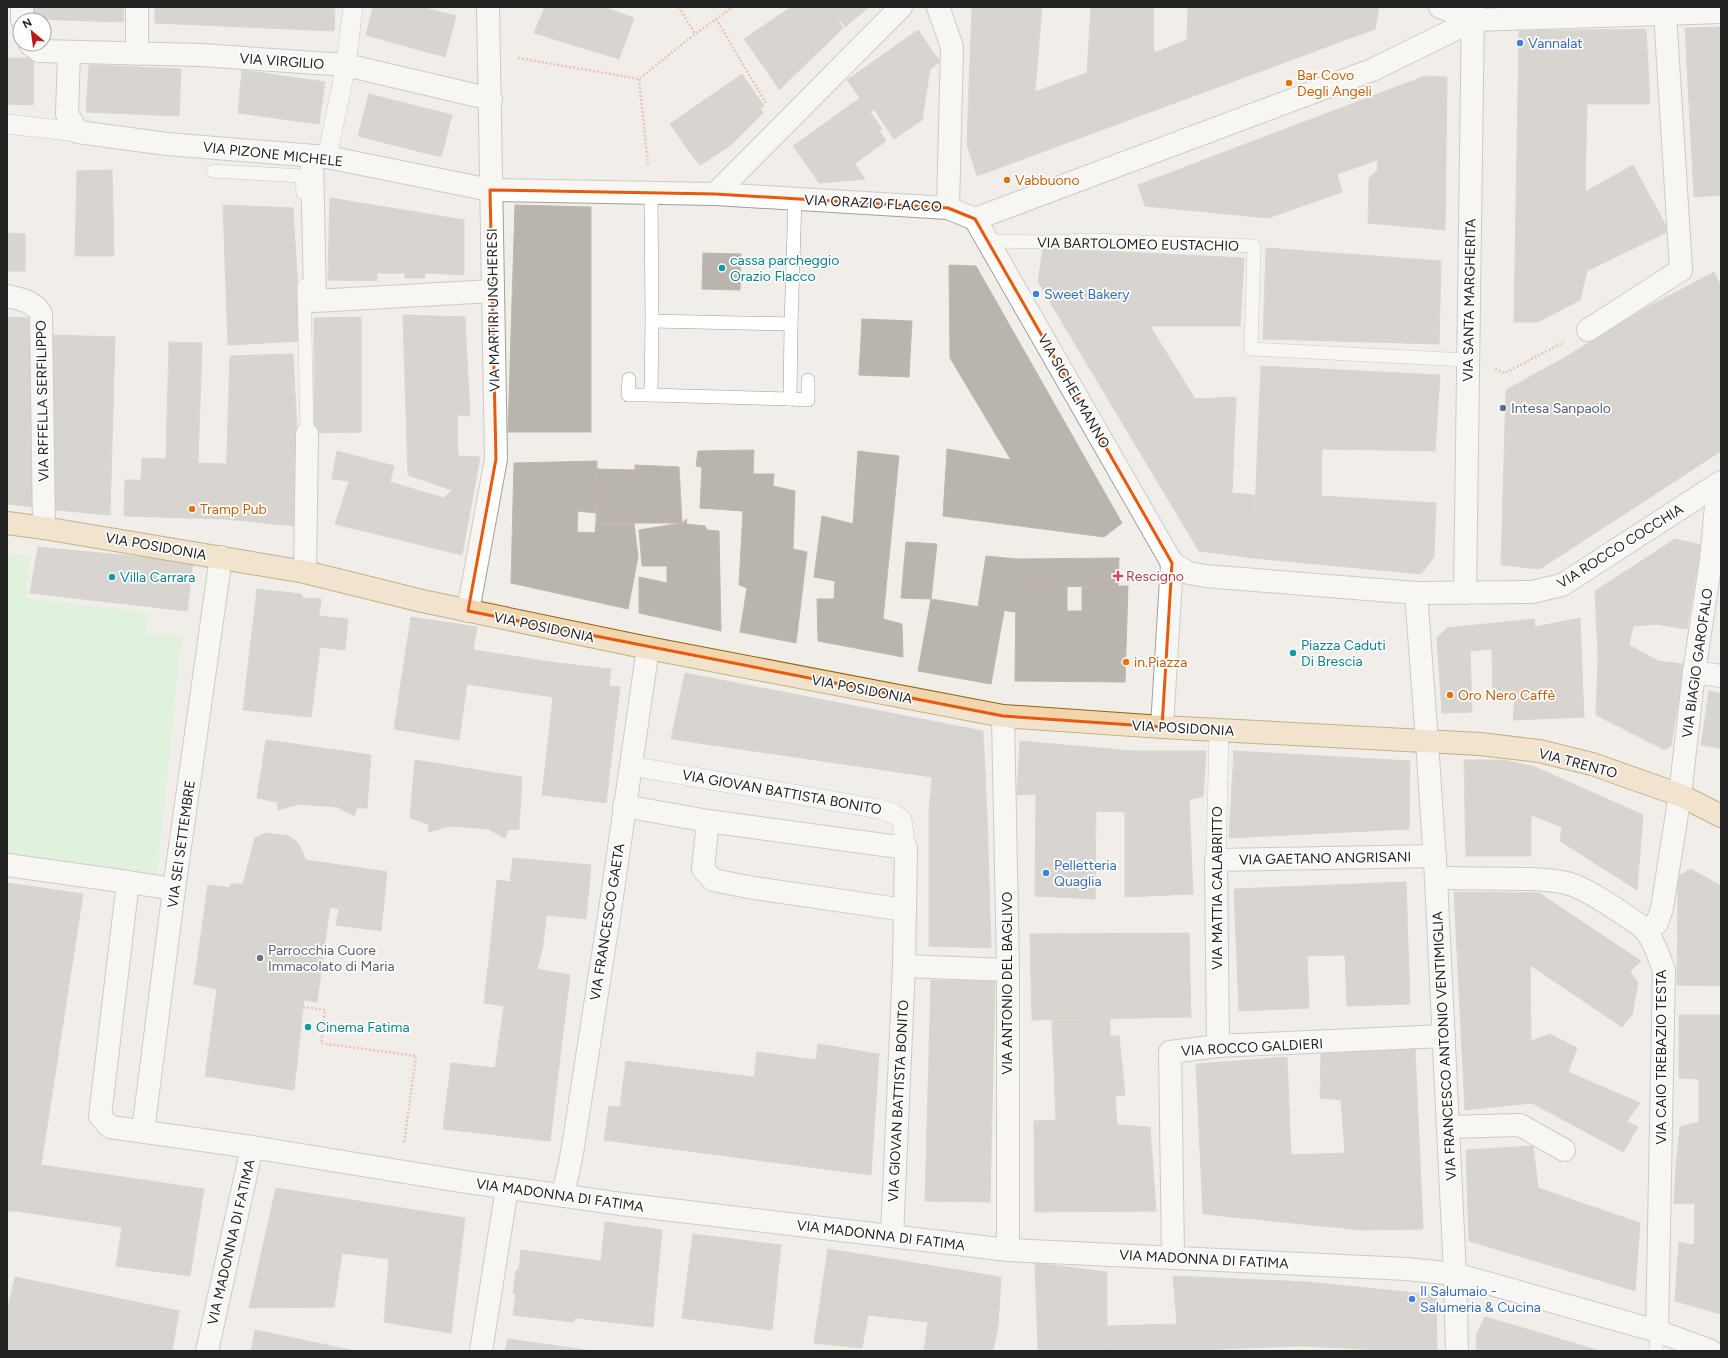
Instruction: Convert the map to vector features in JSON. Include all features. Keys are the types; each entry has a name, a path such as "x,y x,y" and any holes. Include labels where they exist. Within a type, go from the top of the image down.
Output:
{"main road":[{"name":"VIA POSIDONIA","path":"7,523 306,572 468,611 648,648 1003,716 1162,727 1427,741"},
{"name":"VIA TRENTO","path":"1427,741 1480,744 1539,752 1592,764 1680,794 1721,816"}],"street":[{"path":"137,7 137,54"},
{"path":"353,7 346,65 319,156 315,301 492,291"},
{"name":"VIA MARTIRI UNGHERESI","path":"468,611 496,459 490,190 491,99 488,7"},
{"path":"715,194 901,7"},
{"name":"VIA ORAZIO FLACCO","path":"490,190 715,194 948,208 952,47 938,7"},
{"path":"1440,7 1474,14 1665,14 1689,10 1721,12"},
{"path":"948,208 976,219 1372,70 1474,14"},
{"name":"VIA SANTA MARGHERITA","path":"1465,593 1467,360 1474,14"},
{"path":"1588,330 1681,270 1665,14"},
{"name":"VIA VIRGILIO","path":"52,51 201,55 346,65 491,99"},
{"path":"69,52 68,114 78,132"},
{"path":"7,124 78,132"},
{"name":"VIA PIZONE MICHELE","path":"78,132 167,144 319,156 490,190"},
{"name":"VIA SICHELMANNO","path":"976,219 990,241 1172,563"},
{"name":"VIA RFFELLA SERFILIPPO","path":"7,296 30,302 41,314 44,528"},
{"path":"306,572 307,434"},
{"name":"VIA ROCCO COCCHIA","path":"1172,563 1189,573 1205,576 1416,593 1532,592 1562,585 1719,483"},
{"name":"VIA BIAGIO GAROFALO","path":"1680,794 1694,672 1716,561 1719,483"},
{"name":"VIA SEI SETTEMBRE","path":"143,1131 174,889 221,557"},
{"path":"1162,727 1172,563"},
{"name":"VIA FRANCESCO ANTONIO VENTIMIGLIA","path":"1416,593 1435,856 1455,1274 1457,1351"},
{"name":"VIA FRANCESCO GAETA","path":"564,1196 609,918 648,648"},
{"path":"1694,672 1721,676"},
{"name":"VIA ANTONIO DEL BAGLIVO","path":"1003,716 1008,970 1008,1250"},
{"name":"VIA MATTIA CALABRITTO","path":"1218,1046 1216,860 1219,730"},
{"name":"VIA GIOVAN BATTISTA BONITO","path":"631,766 872,808 894,813 902,820 906,848 904,966 892,1236"},
{"path":"1436,878 1533,879 1548,880 1573,885 1598,898 1645,930 1657,923 1662,908 1680,794"},
{"path":"624,806 708,821 906,848"},
{"path":"708,821 703,869 713,880 748,887 905,910"},
{"name":"VIA GAETANO ANGRISANI","path":"1216,860 1435,856"},
{"path":"7,865 174,889"},
{"path":"128,882 100,1116 110,1127 252,1147"},
{"name":"VIA CAIO TREBAZIO TESTA","path":"1645,930 1655,947 1664,970 1657,1341"},
{"path":"904,966 1008,970"},
{"name":"VIA ROCCO GALDIERI","path":"1173,1257 1170,1052 1218,1046 1444,1036"},
{"path":"1448,1127 1520,1125 1564,1150"},
{"name":"VIA MADONNA DI FATIMA","path":"207,1351 252,1147 507,1188 621,1204 1008,1250 1407,1269 1455,1274 1657,1341 1711,1351"},
{"path":"481,1351 507,1188"}],"lane":[{"path":"213,171 302,176 307,434"},
{"path":"651,194 651,395"},
{"path":"790,399 795,199"},
{"name":"VIA BARTOLOMEO EUSTACHIO","path":"990,241 1047,242 1089,240 1254,246 1251,350 1467,360"},
{"path":"652,321 791,324"},
{"path":"629,379 628,395 808,400 808,380"}],"path":[{"path":"679,7 695,34"},
{"path":"489,53 639,79 695,34 733,7"},
{"path":"716,19 781,128"},
{"path":"639,79 651,194"},
{"path":"1467,360 1505,373 1588,330"},
{"path":"303,1007 325,1010 321,1043 416,1056 401,1171"}],"highlighted area":[{"path":"490,190 715,194 948,208 975,219 1172,563 1162,727 1003,716 468,611 496,459"}],"green space":[{"name":"Villa Carrara","path":"7,554 30,556 25,598 150,613 145,633 182,635 157,877 7,857"}],"building":[{"path":"33,7 124,7 123,22 52,20 52,12 33,12"},
{"path":"155,7 335,7 334,31 155,23"},
{"path":"373,7 422,7 456,16 445,57 366,35"},
{"path":"545,7 603,7 634,18 619,59 534,33"},
{"path":"791,7 832,7 841,20 767,71 744,39"},
{"path":"832,7 869,7 845,27"},
{"path":"972,7 1042,7 1035,92 1087,73 1091,7 1153,7 1154,53 1187,40 1188,7 1379,7 1375,29 977,176 967,144"},
{"path":"839,22 843,28 779,90 767,71"},
{"path":"1721,27 1721,195 1694,197 1685,28"},
{"path":"1646,29 1650,104 1587,104 1585,192 1633,165 1669,231 1587,271 1580,300 1538,322 1514,322 1519,31"},
{"path":"918,30 940,62 870,112 847,80"},
{"path":"7,58 34,58 33,105 7,104"},
{"path":"89,65 181,69 179,116 86,112"},
{"path":"930,69 922,120 901,90"},
{"path":"242,70 325,82 319,124 238,113"},
{"path":"742,74 764,106 692,155 670,124"},
{"path":"1425,76 1447,77 1445,230 1368,223 1369,178 1378,170 1377,160 1337,174 1342,192 1268,218 1145,206 1138,185"},
{"path":"901,90 922,120 894,139 874,109"},
{"path":"369,94 452,115 441,157 358,136"},
{"path":"860,98 882,129 813,174 793,146"},
{"path":"760,108 763,113 731,145 700,165 692,155"},
{"path":"879,130 886,141 854,164 847,153"},
{"path":"847,153 865,179 819,183 813,174"},
{"path":"112,170 114,256 75,256 77,171"},
{"path":"330,198 464,220 464,275 426,273 424,278 405,278 405,273 377,273 377,281 328,280"},
{"path":"223,205 293,208 301,341 228,345"},
{"path":"515,205 591,207 591,432 508,432"},
{"path":"7,233 25,234 25,271 7,271"},
{"path":"1043,248 1244,258 1240,326 1150,326 1195,399 1236,397 1232,493 1255,495 1253,558 1199,551 1038,282"},
{"path":"1266,248 1441,261 1439,344 1263,339"},
{"name":"cassa parcheggio Orazio Flacco","path":"703,253 741,254 740,290 702,289"},
{"path":"949,265 976,266 1122,523 1104,537 943,516 947,449 1011,460 950,358"},
{"path":"1714,272 1721,286 1721,451 1540,569 1501,565 1506,390 1562,359 1579,391 1574,469 1697,390 1644,309"},
{"path":"1644,309 1697,390 1574,469 1579,391 1562,359"},
{"path":"403,315 465,317 470,416 457,415 458,456 480,457 462,555 335,524 349,481 332,479 337,451 394,466 390,482 444,498 452,490 408,475"},
{"path":"7,317 28,318 37,507 7,504"},
{"path":"361,317 361,432 314,433 314,318"},
{"path":"862,319 912,321 909,377 859,375"},
{"path":"52,335 115,337 110,515 46,509"},
{"path":"169,342 202,343 198,463 228,464 225,519 124,516 125,480 141,480 142,458 166,459"},
{"path":"293,354 301,511 295,526 225,519 230,356"},
{"path":"1261,366 1440,375 1435,451 1322,449 1321,496 1436,503 1434,557 1421,574 1253,558"},
{"path":"754,450 753,474 774,474 773,486 795,491 793,549 807,552 796,643 740,632 747,588 739,585 743,511 700,508 702,467 696,466 698,451"},
{"path":"858,451 899,456 883,619 902,624 903,657 818,641 817,599 834,599 835,581 814,577 822,516 853,524"},
{"path":"597,461 596,513 578,511 577,532 595,533 596,523 634,523 638,557 628,609 511,583 514,463"},
{"path":"635,465 679,467 682,523 634,523"},
{"path":"597,469 635,470 634,523 596,523"},
{"path":"687,519 686,524 705,526 707,530 719,531 721,631 639,613 639,577 667,583 667,566 642,566 639,530 682,523"},
{"path":"1675,539 1701,545 1687,629 1656,624 1633,626 1629,645 1658,661 1684,664 1671,746 1665,750 1596,715 1598,656 1595,591"},
{"path":"906,542 937,544 931,599 901,598"},
{"name":"Villa Carrara","path":"38,547 193,562 187,611 30,593"},
{"path":"986,556 1017,559 1016,612 978,607"},
{"path":"1119,558 1118,586 1016,587 1017,559"},
{"path":"1128,586 1125,682 1015,681 1016,587 1067,587 1067,611 1082,611 1082,587"},
{"path":"257,589 301,594 303,598 321,599 319,616 348,619 345,650 320,647 311,717 243,710"},
{"path":"931,599 1004,611 991,684 918,671"},
{"path":"411,617 477,627 473,650 558,663 553,697 467,684 459,740 394,729"},
{"path":"1580,618 1584,717 1513,720 1515,696 1493,698 1492,649 1470,651 1472,712 1442,713 1437,638 1447,628 1534,619 1535,627"},
{"path":"558,663 611,669 609,686 620,687 606,803 542,795"},
{"path":"685,673 983,731 987,813 929,813 932,777 671,739"},
{"path":"1709,691 1721,693 1721,748 1701,745"},
{"path":"266,740 371,755 367,808 357,808 354,816 337,807 298,804 278,810 277,802 257,798"},
{"path":"1020,741 1133,751 1206,751 1203,796 1189,800 1193,894 1125,897 1125,812 1096,811 1095,899 1035,896 1036,794 1017,795"},
{"path":"1234,751 1410,761 1409,829 1229,838"},
{"path":"415,760 522,777 519,829 508,830 505,838 488,829 450,826 429,832 428,824 410,818"},
{"path":"1464,760 1504,760 1535,767 1531,815 1531,856 1466,856"},
{"path":"1535,767 1643,815 1637,890 1560,841 1562,827 1531,815"},
{"path":"929,813 987,813 991,948 929,946"},
{"name":"Parrocchia Cuore Immacolato di Maria","path":"266,833 289,836 298,843 306,860 387,872 381,931 336,925 339,909 330,907 317,1002 304,1000 294,1090 205,1076 217,989 194,984 208,885 230,888 231,884 243,884 255,838"},
{"path":"513,858 591,865 586,919 546,915 543,946 491,941 497,880 510,882"},
{"path":"1691,869 1721,886 1721,986 1677,985 1678,876"},
{"path":"1406,882 1410,1004 1347,1006 1345,955 1307,956 1309,1008 1239,1011 1234,889"},
{"path":"7,883 83,894 41,1165 204,1189 190,1276 116,1266 122,1227 17,1211 21,1182 7,1180 7,963 9,951 7,950"},
{"path":"1454,892 1539,893 1641,961 1630,971 1638,983 1632,1015 1622,1027 1530,965 1531,1041 1550,1034 1577,1048 1568,1072 1640,1103 1627,1121 1638,1127 1623,1152 1532,1103 1465,1110"},
{"path":"1189,933 1191,1017 1032,1020 1030,934"},
{"path":"491,941 543,946 537,969 570,975 550,1141 443,1129 451,1063 495,1068 504,1006 484,1003"},
{"path":"931,980 995,981 990,1202 925,1201"},
{"path":"1679,1015 1721,1015 1721,1166 1676,1166 1680,1127 1699,1122 1699,1079 1679,1078"},
{"path":"1110,1019 1110,1036 1119,1036 1125,1095 1115,1096 1117,1125 1150,1127 1156,1211 1035,1212 1034,1121 1056,1120 1052,1021"},
{"path":"818,1044 879,1054 871,1175 604,1140 609,1106 620,1107 626,1061 754,1077 757,1052 816,1060"},
{"path":"1415,1049 1423,1229 1362,1230 1203,1214 1196,1064 1287,1057 1291,1155 1345,1153 1341,1100 1320,1098 1321,1054"},
{"path":"1533,1146 1538,1188 1640,1223 1635,1291 1469,1241 1466,1150"},
{"path":"1676,1166 1721,1166 1721,1314 1675,1301 1679,1242 1694,1245 1695,1203 1674,1204"},
{"path":"7,1180 21,1182 17,1211 7,1211"},
{"path":"276,1188 465,1218 451,1333 384,1322 389,1259 342,1253 334,1307 249,1308"},
{"path":"605,1222 662,1230 653,1327 575,1318 573,1322 513,1315 516,1294 513,1293 516,1270 519,1270 521,1250 601,1261"},
{"path":"693,1234 781,1245 772,1330 682,1318"},
{"path":"828,1249 1001,1277 998,1327 993,1351 924,1351 928,1322 868,1315 862,1348 814,1343"},
{"path":"1035,1263 1107,1272 1106,1351 1038,1351"},
{"path":"1173,1276 1307,1282 1300,1346 1218,1349 1218,1351 1106,1351 1107,1326 1177,1324"},
{"path":"15,1277 179,1311 172,1351 7,1351 7,1312"},
{"path":"1307,1282 1436,1295 1437,1351 1367,1351 1367,1349 1300,1346"},
{"path":"1485,1317 1600,1351 1477,1351 1476,1336"},
{"path":"255,1330 355,1351 251,1351"},
{"path":"508,1339 593,1351 505,1351"}],"place":[{"name":"Vannalat","path":"1520,43"},
{"name":"Bar Covo Degli Angeli","path":"1289,83"},
{"name":"Vabbuono","path":"1007,180"},
{"name":"cassa parcheggio Orazio Flacco","path":"722,268"},
{"name":"Sweet Bakery","path":"1036,294"},
{"name":"Intesa Sanpaolo","path":"1503,408"},
{"name":"Tramp Pub","path":"192,509"},
{"name":"Rescigno","path":"1118,576"},
{"name":"Villa Carrara","path":"112,577"},
{"name":"Piazza Caduti Di Brescia","path":"1293,653"},
{"name":"in.Piazza","path":"1126,662"},
{"name":"Oro Nero Caffè","path":"1450,695"},
{"name":"Pelletteria Quaglia","path":"1046,873"},
{"name":"Parrocchia Cuore Immacolato di Maria","path":"260,958"},
{"name":"Cinema Fatima","path":"308,1027"},
{"name":"Il Salumaio - Salumeria & Cucina","path":"1412,1299"}]}
